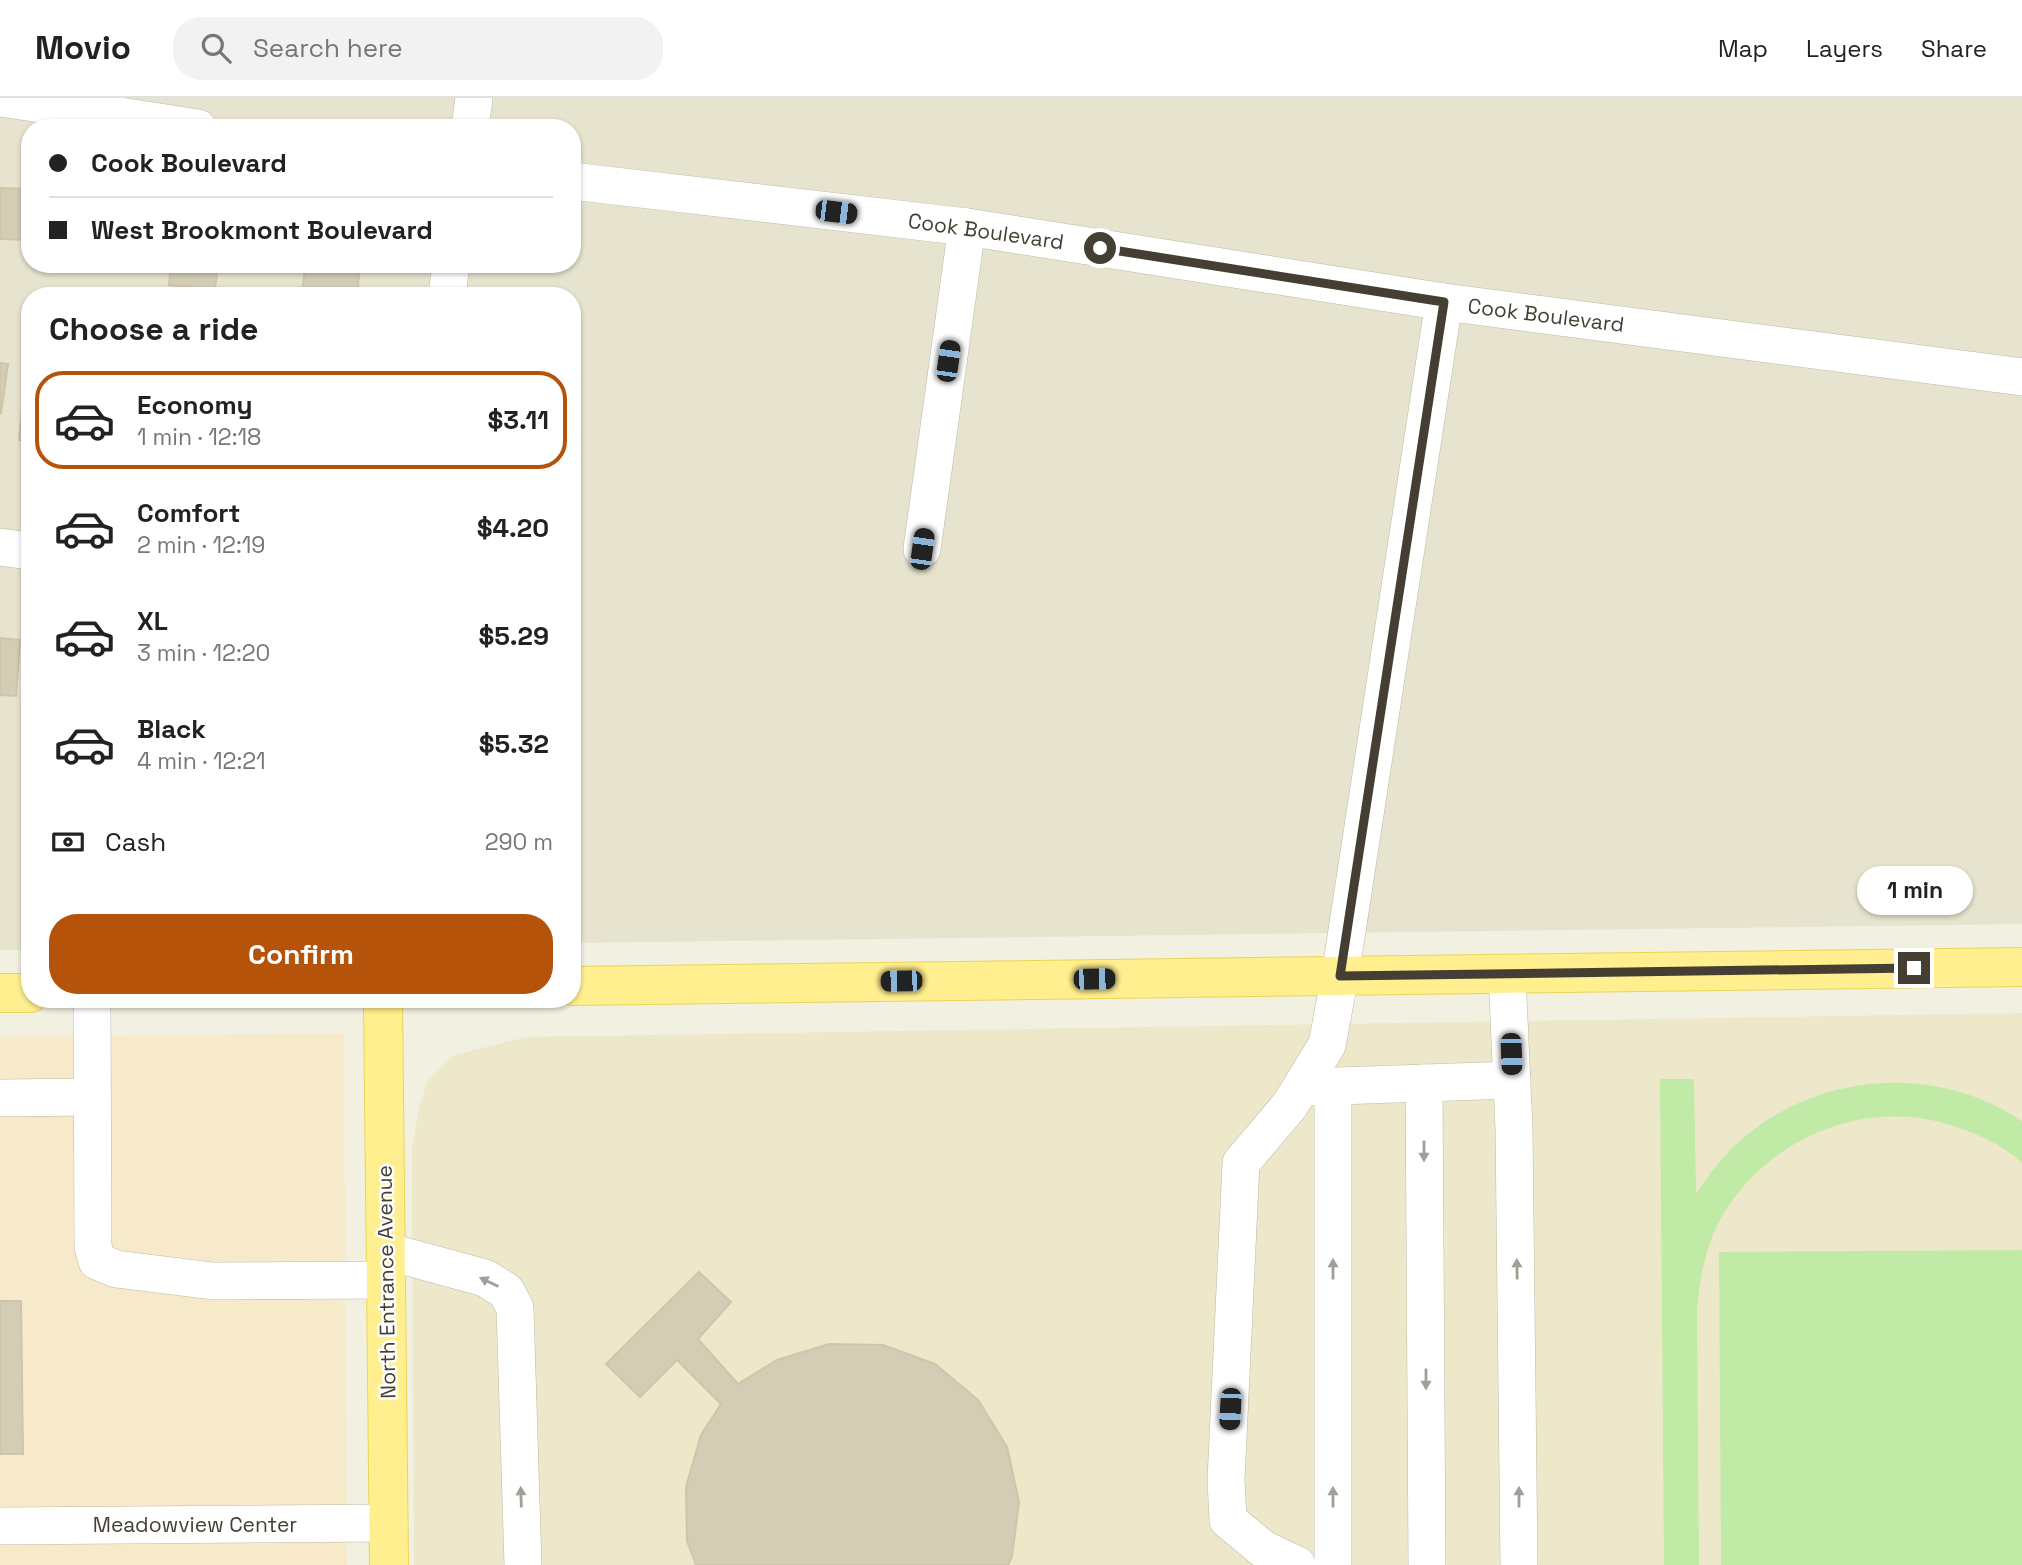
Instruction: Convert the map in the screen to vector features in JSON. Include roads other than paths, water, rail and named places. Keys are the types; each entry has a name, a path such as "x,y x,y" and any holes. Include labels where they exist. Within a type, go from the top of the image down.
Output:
{"main road":[{"path":"581,986 2022,967"},
{"path":"0,993 21,993"},
{"name":"North Entrance Avenue","path":"383,1008 389,1565"}],"street":[{"path":"2,98 139,119"},
{"path":"471,119 474,98"},
{"name":"Cook Boulevard","path":"581,182 967,227 1444,302 2022,377"},
{"path":"922,549 967,227"},
{"path":"1333,1565 1317,1087 1340,976 1444,302"},
{"path":"0,547 21,550"},
{"path":"1507,974 1517,1308 1519,1565"},
{"path":"92,1008 93,1246 97,1261 116,1269 213,1282 386,1265 485,1278 506,1291 515,1308 523,1565"},
{"path":"1297,1565 1263,1549 1228,1520 1226,1479 1241,1163 1290,1105 1317,1087 1512,1080"},
{"path":"1424,1083 1427,1565"},
{"path":"0,1098 92,1097"},
{"name":"Meadowview Center","path":"0,1526 389,1523"}]}
